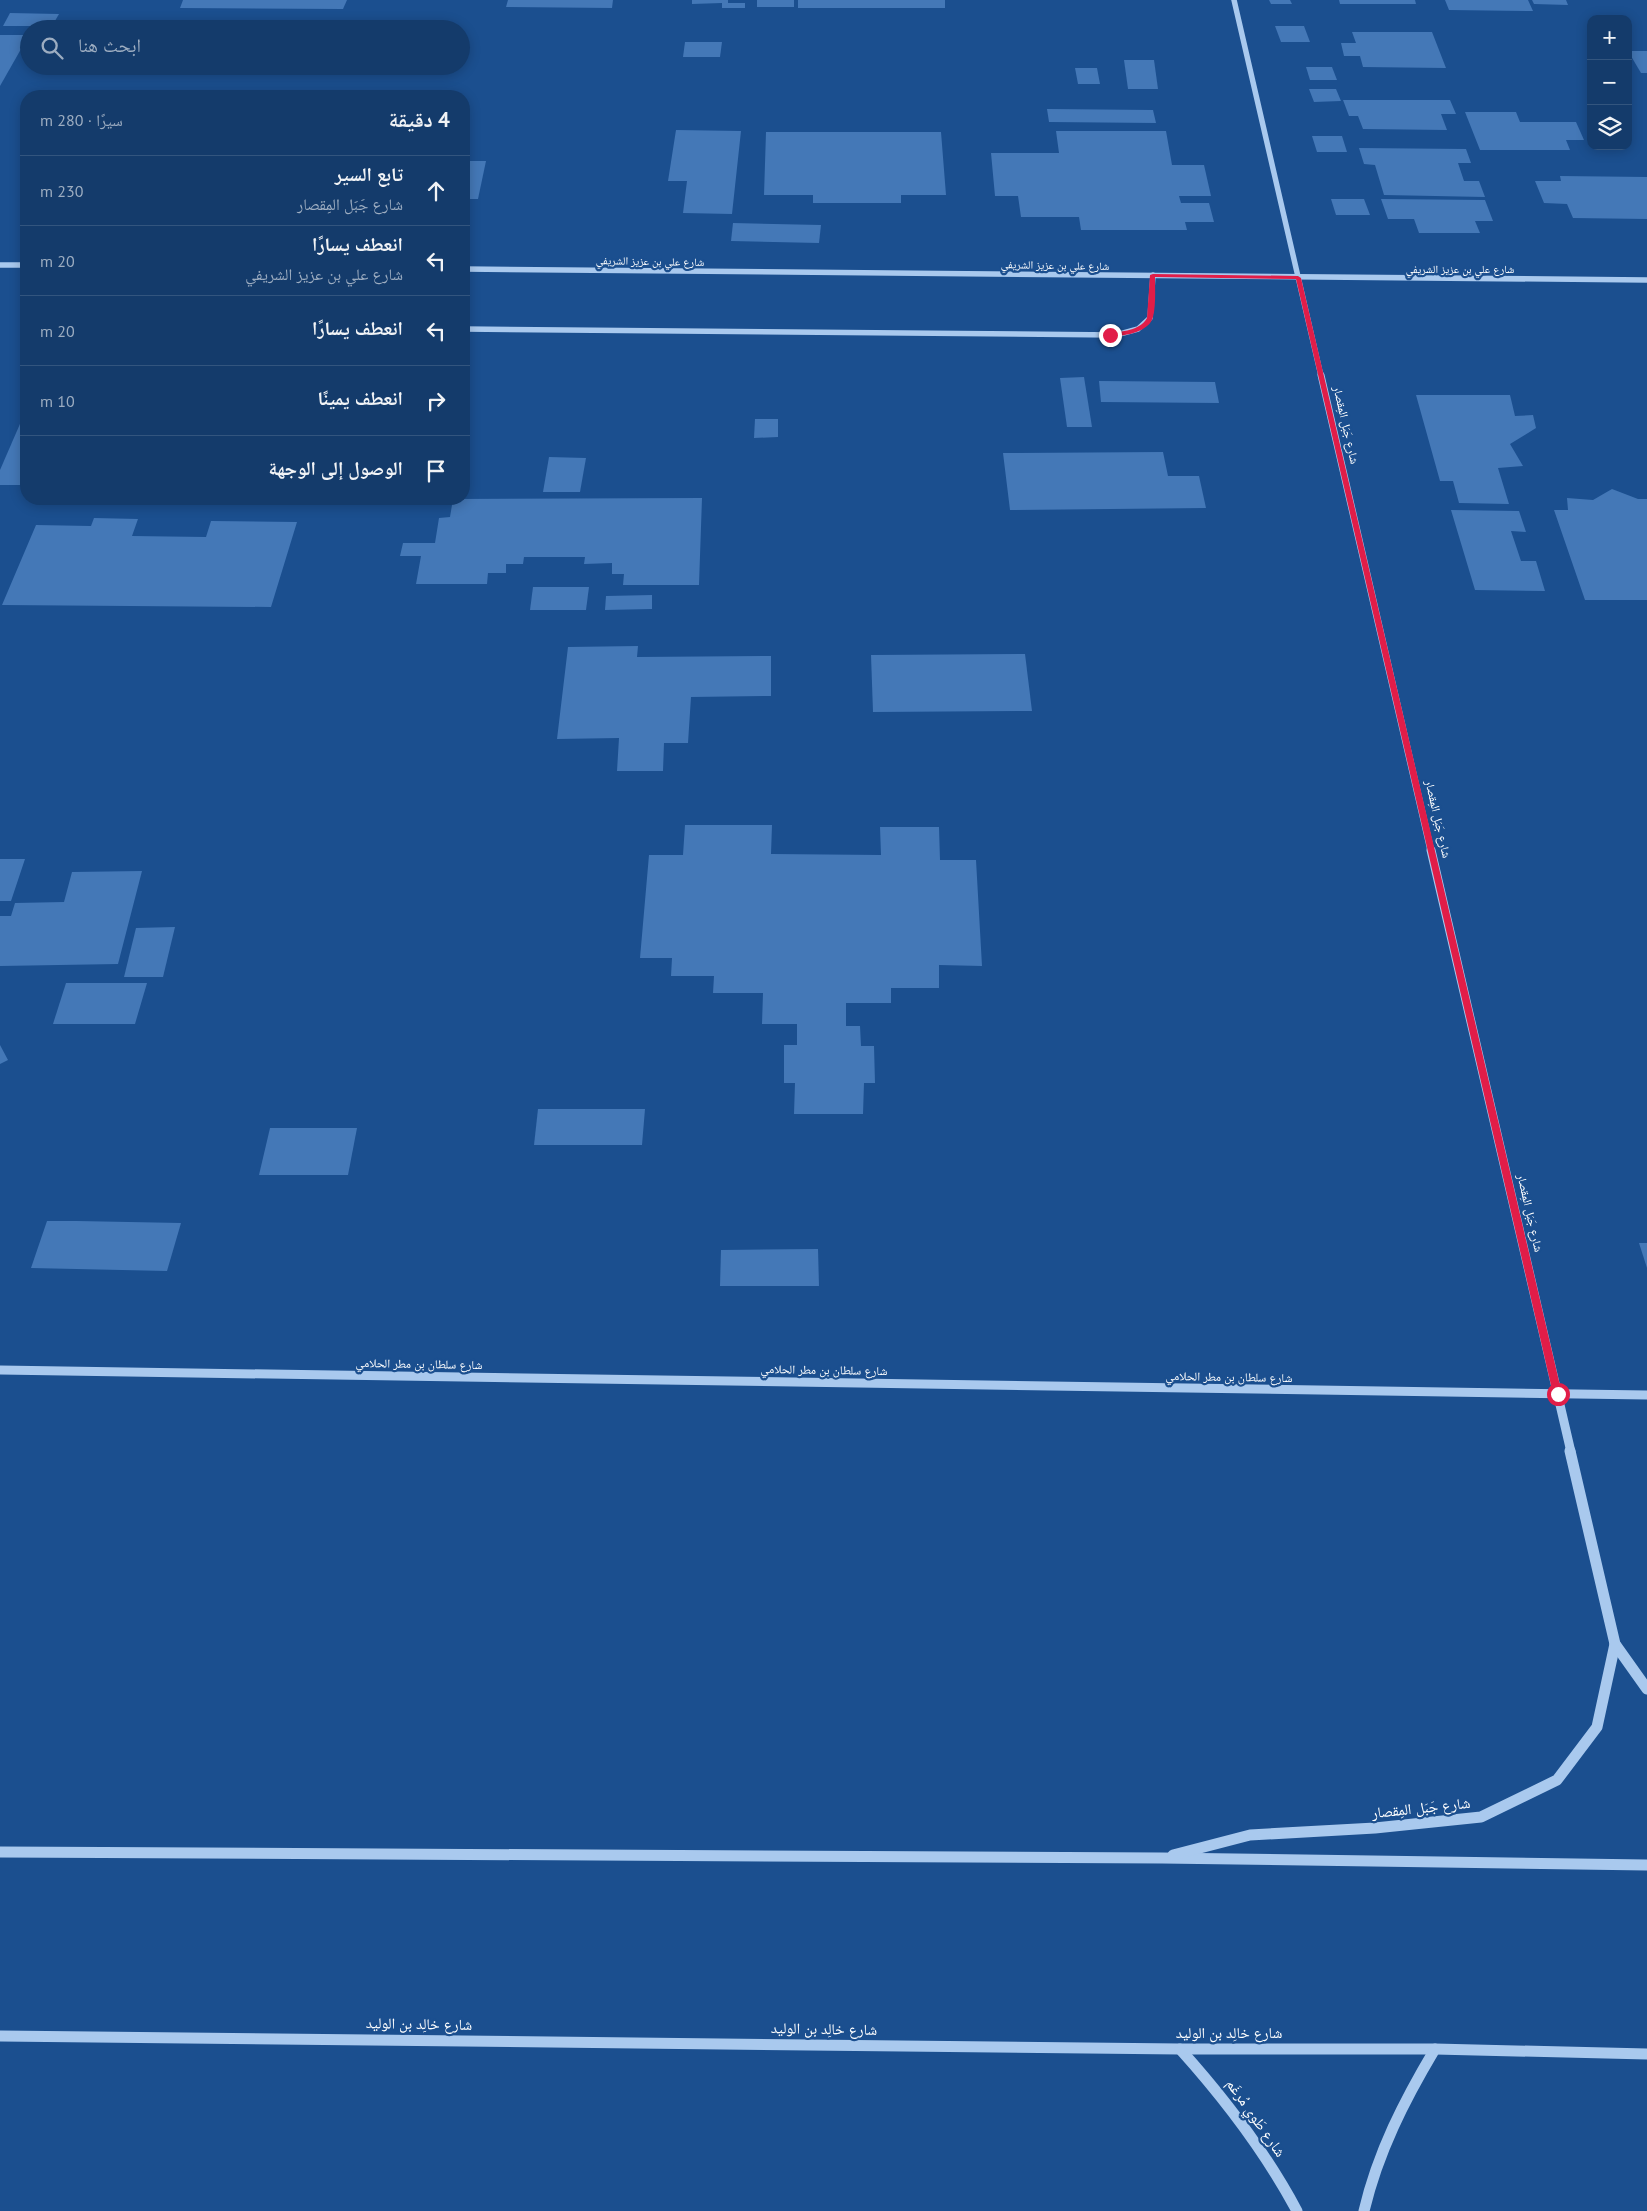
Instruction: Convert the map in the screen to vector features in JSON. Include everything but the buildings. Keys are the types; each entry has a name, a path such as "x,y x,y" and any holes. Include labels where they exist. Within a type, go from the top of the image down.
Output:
{"street":[{"name":"شارع جَبَل المِقصار","path":"1234,0 1615,1644 1647,1689"},
{"path":"0,264 20,265"},
{"name":"شارع علي بن عزيز الشريفي","path":"470,269 1647,280"},
{"path":"470,328 1110,335 1134,331 1150,318 1153,275"},
{"name":"شارع سلطان بن مطر الحلامي","path":"0,1370 1647,1395"},
{"name":"شارع جَبَل المِقصار","path":"1162,1858 1250,1835 1375,1828 1481,1817 1557,1780 1597,1727 1615,1644"},
{"path":"0,1852 1162,1858 1647,1865"},
{"name":"شارع خالِد بن الوليد","path":"0,2036 1180,2049 1435,2049 1647,2054"},
{"name":"شارع طَوي مُرغَم","path":"1180,2049 1227,2103 1259,2147 1296,2211"},
{"path":"1364,2211 1383,2147 1407,2095 1435,2049"}],"route":[{"path":"1110,335 1134,331 1142,327 1150,318 1153,275 1298,278 1558,1394"}]}
